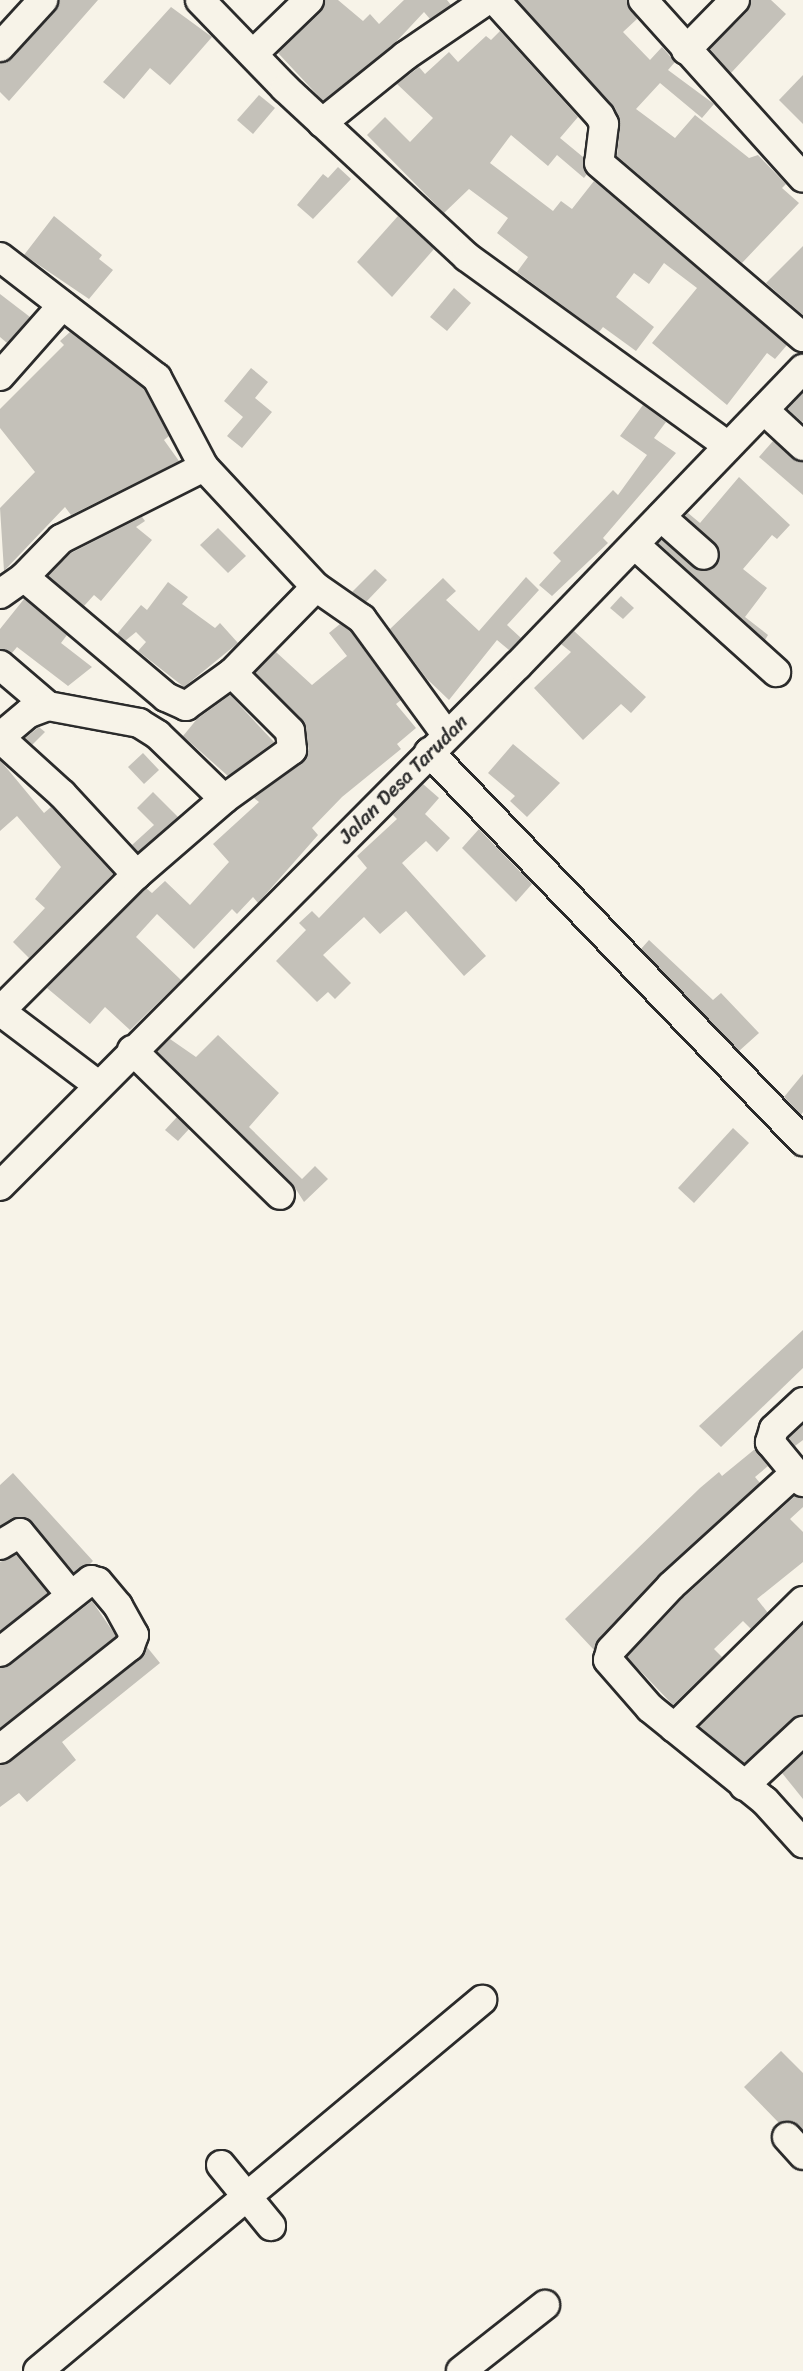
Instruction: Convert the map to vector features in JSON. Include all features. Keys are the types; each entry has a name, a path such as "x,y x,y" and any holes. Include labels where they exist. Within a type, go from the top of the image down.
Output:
{"street":[{"path":"0,47 43,0"},
{"path":"200,0 321,123 467,257 728,446"},
{"path":"253,54 309,0"},
{"path":"643,0 803,178"},
{"path":"686,50 735,0"},
{"path":"321,123 405,56 486,1 600,116 604,124 599,163 803,337"},
{"path":"0,257 62,306 125,349 157,378 204,467 316,587 371,628 437,743 803,1141"},
{"path":"0,376 62,306"},
{"name":"Jalan Desa Tarudan","path":"0,1186 635,545 803,369"},
{"path":"764,410 803,446"},
{"path":"0,594 24,577 61,538 204,467"},
{"path":"661,517 704,555"},
{"path":"635,545 776,672"},
{"path":"24,577 176,705 195,702 233,673 316,587"},
{"path":"0,665 48,706"},
{"path":"98,1085 5,1006 137,875 224,799 294,745 290,731 233,673"},
{"path":"137,875 62,794 0,738 34,709 48,706 152,729 224,799"},
{"path":"132,1050 280,1195"},
{"path":"803,1402 774,1429 770,1442 799,1477 671,1586 611,1650 610,1665 674,1728 765,1801 803,1843"},
{"path":"0,1545 20,1533 70,1594"},
{"path":"0,1652 87,1581 98,1582 132,1627 133,1640 0,1749"},
{"path":"674,1728 803,1601"},
{"path":"744,1786 803,1731"},
{"path":"38,2371 482,2000"},
{"path":"220,2165 271,2226"},
{"path":"461,2371 545,2305"}],"building":[{"path":"60,0 98,0 9,101 0,92 0,63 12,58 55,11"},
{"path":"325,0 338,0 363,21 370,14 379,24 404,0 447,0 451,5 430,19 424,12 395,43 323,101 278,53 321,12"},
{"path":"517,0 627,0 637,19 623,32 650,60 662,47 675,62 668,70 714,104 702,118 660,83 636,109 675,138 695,115 749,158 758,155 786,184 782,188 799,203 742,263 617,156 620,125 615,108"},
{"path":"751,0 771,0 786,14 731,73 710,49 747,12"},
{"path":"171,7 212,37 170,85 150,68 124,99 103,82"},
{"path":"500,31 578,117 560,138 583,157 587,174 584,178 557,155 548,166 511,135 490,163 553,211 561,201 572,209 594,181 787,345 775,359 767,353 727,405 652,343 697,288 664,263 649,284 634,273 616,297 654,327 636,351 603,327 599,332 517,272 528,257 497,233 508,218 469,189 444,213 367,135 385,117 410,142 433,118 397,84 419,67 425,74 449,52 458,62 486,36 491,40"},
{"path":"803,75 803,124 779,100"},
{"path":"259,95 275,108 253,134 237,120"},
{"path":"338,167 351,179 313,219 297,205 323,174 328,178"},
{"path":"54,216 102,255 99,259 113,270 89,299 24,255"},
{"path":"398,216 434,249 392,297 357,262"},
{"path":"803,246 803,315 766,283"},
{"path":"454,288 471,303 447,331 430,317"},
{"path":"0,294 30,317 7,343 0,337"},
{"path":"70,332 144,389 169,436 164,440 179,461 71,515 65,507 4,571 0,508 35,472 0,428 0,409 64,345 60,341"},
{"path":"251,368 268,382 255,398 272,412 242,448 227,436 243,417 224,401"},
{"path":"803,393 803,421 802,422 788,409"},
{"path":"643,405 666,422 654,438 676,453 603,538 608,543 552,596 539,585 561,561 553,553 613,490 618,495 647,455 620,436"},
{"path":"773,441 803,462 803,495 759,457"},
{"path":"739,477 790,525 777,539 772,535 743,569 767,588 745,617 768,635 765,640 658,543 662,540 700,571 716,566 719,549 685,516 688,513 700,523"},
{"path":"142,517 145,521 136,527 152,540 101,601 94,595 84,606 48,576 71,553"},
{"path":"218,528 246,556 228,573 200,545"},
{"path":"375,569 387,580 366,602 352,592"},
{"path":"526,577 539,590 507,625 521,638 509,650 497,640 449,700 427,679 390,629 443,578 456,591 446,600 479,631"},
{"path":"168,582 188,597 182,604 215,628 220,623 238,643 184,687 138,651 146,642 136,632 125,641 117,634 141,605 147,610"},
{"path":"621,596 634,608 623,619 610,608"},
{"path":"24,599 67,635 61,643 92,667 68,686 17,647 12,653 0,649 0,629"},
{"path":"340,624 350,631 401,700 396,704 416,728 397,744 401,749 342,797 312,828 318,835 258,903 253,897 237,914 232,909 194,949 157,914 136,937 181,980 130,1030 105,1007 90,1024 47,988 146,888 152,893 165,881 190,905 229,862 213,844 259,802 254,798 302,763 309,749 302,720 255,673 276,652 312,685 347,656 329,633"},
{"path":"574,631 646,697 631,713 621,704 583,740 534,688 571,652 561,644"},
{"path":"230,695 274,742 228,776 183,736 197,719"},
{"path":"39,727 45,732 32,745 25,738"},
{"path":"513,744 560,783 527,817 510,801 515,796 488,773"},
{"path":"143,753 159,770 144,784 128,767"},
{"path":"0,760 44,813 51,807 113,874 29,958 13,942 45,908 35,899 61,867 17,816 0,831"},
{"path":"423,784 439,798 425,814 450,838 437,852 426,841 402,863 486,956 464,976 406,911 380,934 364,917 323,955 351,983 335,999 328,992 317,1002 276,961 306,930 299,923 312,911 319,918 367,868 357,856 397,819 393,815"},
{"path":"153,792 178,817 138,852 132,845 154,825 137,808"},
{"path":"479,829 532,884 516,902 462,848"},
{"path":"649,940 713,1000 721,993 759,1033 739,1051 641,949"},
{"path":"218,1035 279,1093 249,1127 302,1179 315,1166 328,1179 304,1202 292,1183 157,1051 170,1039 196,1057"},
{"path":"803,1074 803,1112 801,1115 784,1097"},
{"path":"177,1117 189,1129 178,1141 165,1130"},
{"path":"733,1128 749,1143 694,1203 678,1188"},
{"path":"803,1330 803,1368 721,1447 699,1426"},
{"path":"803,1425 803,1440 795,1446 789,1438"},
{"path":"755,1449 768,1466 755,1477 760,1483 659,1575 599,1639 594,1650 565,1619 700,1488 719,1472 722,1476"},
{"path":"13,1473 93,1561 90,1564 74,1572 26,1518 0,1526 0,1485"},
{"path":"795,1496 803,1498 803,1507 790,1519 803,1532 803,1562 757,1599 768,1613 751,1629 743,1621 714,1649 722,1657 673,1705 627,1657 683,1598"},
{"path":"16,1555 48,1593 0,1631 0,1562"},
{"path":"92,1601 116,1636 0,1728 0,1668 10,1665"},
{"path":"803,1624 803,1715 792,1719 744,1763 699,1726"},
{"path":"147,1647 160,1663 62,1742 76,1760 27,1802 19,1793 0,1807 0,1765 10,1762 140,1659"},
{"path":"803,1754 803,1799 782,1773"},
{"path":"781,2051 803,2073 803,2130 792,2121 779,2123 744,2087"}]}
